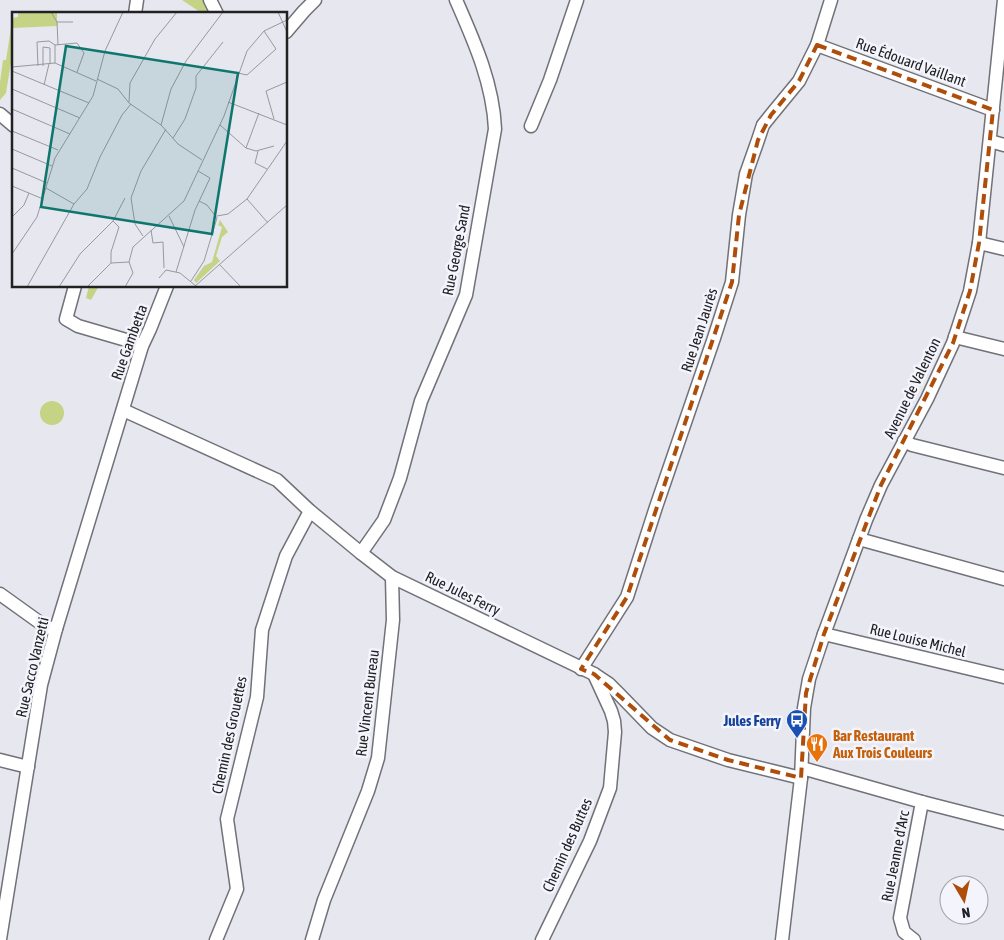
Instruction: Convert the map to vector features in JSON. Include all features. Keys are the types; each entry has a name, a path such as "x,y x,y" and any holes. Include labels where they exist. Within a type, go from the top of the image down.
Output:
{"street":[{"path":"210,0 216,12"},
{"path":"288,30 316,0"},
{"name":"Rue George Sand","path":"360,554 384,520 400,478 421,401 466,295 477,235 495,129 494,113 484,71 456,0"},
{"path":"531,126 558,58 577,0"},
{"name":"Rue Jean Jaurès","path":"581,669 627,597 714,338 732,282 739,215 745,182 763,126 799,81 817,45 831,0"},
{"name":"Avenue de Valenton","path":"782,940 801,773 806,693 824,634 881,485 927,399 955,338 970,291 980,243 993,110 1002,44 1004,0"},
{"name":"Rue Édouard Vaillant","path":"817,45 993,110"},
{"path":"0,114 12,124"},
{"path":"990,142 1004,145"},
{"path":"980,243 1004,249"},
{"path":"74,288 66,318 78,326 142,346"},
{"name":"Rue Gambetta","path":"123,410 142,346 166,288"},
{"path":"955,338 1004,349"},
{"name":"Rue Jules Ferry","path":"123,410 277,480 310,512 360,554 392,577 594,674 609,684 652,728 670,740 728,760 801,773 1004,823"},
{"name":"Rue Sacco Vanzetti","path":"0,939 42,685 56,629 123,410"},
{"path":"904,441 912,445 1004,468"},
{"name":"Chemin des Grouettes","path":"216,940 237,888 226,819 257,697 262,630 286,556 310,512"},
{"path":"859,539 1004,579"},
{"name":"Rue Vincent Bureau","path":"312,940 324,900 368,791 378,758 394,620 392,577"},
{"path":"0,594 46,626 56,629"},
{"name":"Rue Louise Michel","path":"824,634 1004,677"},
{"name":"Chemin des Buttes","path":"542,940 590,841 610,788 615,732 614,721 594,674"},
{"path":"0,760 28,767"},
{"name":"Rue Jeanne d'Arc","path":"914,940 904,932 900,918 922,802"}],"highlighted area":[{"path":"817,45 993,110 979,243 970,291 953,343 881,485 824,634 806,693 801,778 728,760 670,740 594,674 581,669 627,597 732,282 739,215 758,140 771,115 799,81"}],"green space":[{"path":"182,0 205,0 212,12 200,12"},
{"path":"11,28 12,56 6,93 0,100 3,60 6,60"},
{"path":"88,288 98,288 91,300 86,298"},
{"path":"52,401 60,405 64,413 60,421 52,425 44,421 40,413 44,405"}],"place":[{"name":"Jules Ferry","path":"797,739"},
{"name":"Bar Restaurant Aux Trois Couleurs","path":"817,763"}]}
